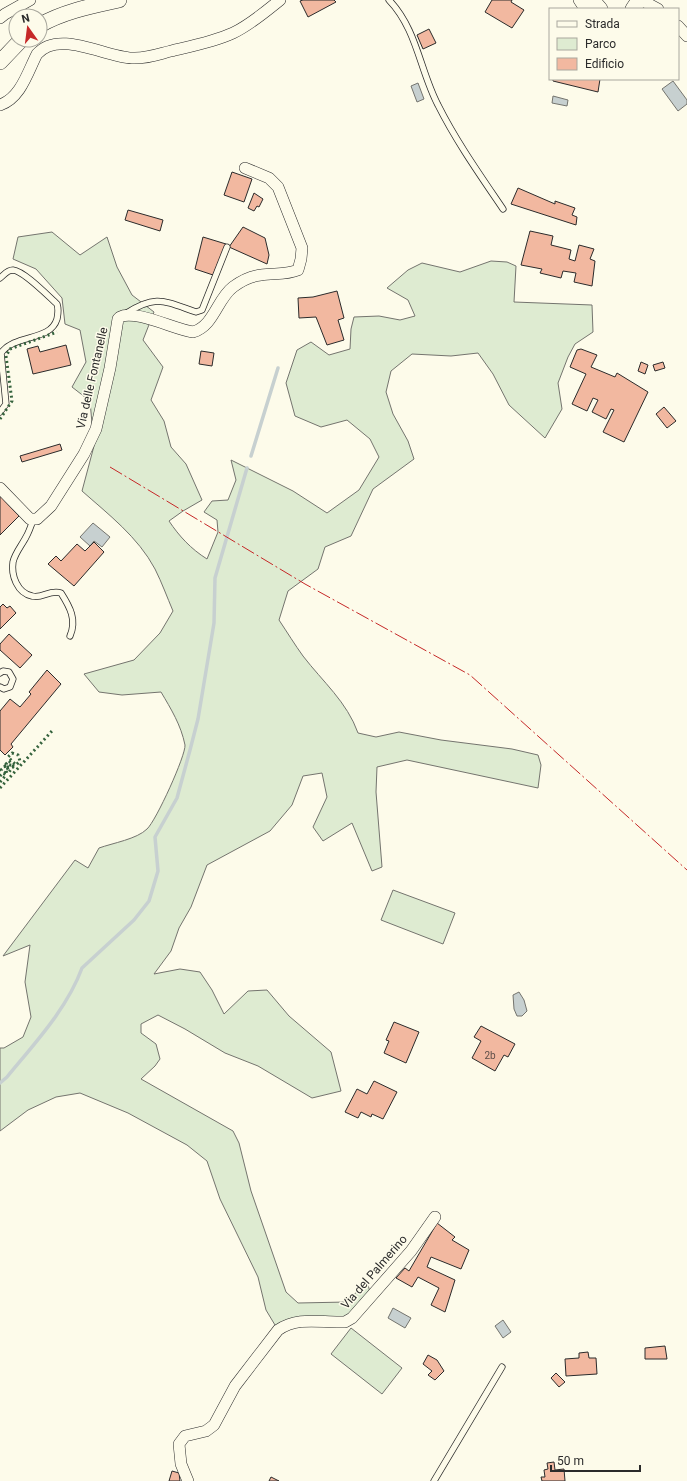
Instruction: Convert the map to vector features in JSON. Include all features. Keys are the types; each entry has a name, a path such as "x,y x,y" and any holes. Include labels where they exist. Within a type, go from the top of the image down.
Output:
{"main road":[{"path":"48,20 71,11 118,0"},
{"path":"592,0 599,8"},
{"path":"634,8 640,0"},
{"path":"0,62 13,48"}],"street":[{"path":"0,18 30,0"},
{"path":"0,105 11,100 18,92 37,54 48,45 57,43 66,44 122,57 145,57 208,42 232,33 249,24 280,0"},
{"path":"640,0 656,8"},
{"path":"679,27 687,36"},
{"path":"123,315 152,319 193,332 204,326 225,295 238,284 261,275 286,274 298,270 300,266 302,248 278,187 268,178 245,168"},
{"name":"Via delle Fontanelle","path":"33,520 41,517 51,506 84,454 96,429 110,368 118,319 123,315"},
{"path":"0,488 30,519 33,520"},
{"name":"Via del Palmerino","path":"188,1481 181,1464 180,1444 185,1436 206,1431 214,1425 235,1386 278,1330 287,1324 297,1321 345,1322 352,1318 411,1251 435,1217"}],"lane":[{"path":"389,0 404,20 415,43 425,76 437,104 456,139 503,209"},
{"path":"123,315 139,305 156,300 167,302 196,312 202,310 228,247"},
{"path":"0,278 7,272 14,270 21,273 57,304 59,310 54,326 50,331 13,343 4,348 1,353 6,404 0,412"},
{"path":"33,520 27,536 15,556 13,562 14,577 21,591 33,597 38,597 52,592 61,593 73,616 70,636"},
{"path":"0,672 9,672 13,680 10,687 4,689 0,687"},
{"path":"434,1481 502,1367"}],"green space":[{"path":"52,232 80,255 107,237 117,267 132,295 154,312 143,340 163,367 151,400 164,421 171,447 186,464 202,500 169,521 186,542 207,559 218,532 217,520 204,512 212,501 228,500 236,480 231,460 293,491 327,513 359,490 379,457 370,439 347,420 321,427 295,416 286,383 297,350 311,342 329,355 350,349 351,329 354,317 379,316 400,320 415,316 408,300 387,288 408,270 422,263 460,272 491,261 507,262 516,266 514,302 592,305 593,332 575,344 568,357 558,383 562,409 545,438 509,405 493,374 478,353 451,356 412,354 391,371 386,392 393,414 408,441 414,459 373,489 351,536 325,547 318,569 288,591 279,620 303,656 348,712 358,733 376,737 399,732 441,740 512,749 538,755 541,765 538,788 407,760 377,767 376,792 382,867 372,871 352,823 323,841 313,827 327,797 322,773 303,776 292,805 270,831 207,865 191,907 179,928 171,951 154,974 180,969 200,972 212,990 224,1014 248,991 267,990 289,1016 331,1052 341,1091 312,1098 258,1066 225,1053 158,1015 141,1024 141,1033 156,1044 160,1059 141,1079 233,1131 239,1143 251,1191 286,1292 298,1303 347,1302 367,1281 371,1296 352,1318 278,1330 266,1310 258,1277 220,1199 207,1161 187,1145 128,1113 80,1093 56,1097 28,1110 0,1131 0,1048 4,1048 23,1037 31,1017 25,982 30,945 3,956 75,860 88,868 99,848 131,838 147,829 157,814 170,788 181,761 185,745 178,724 161,692 122,695 99,692 84,674 134,660 160,633 173,611 155,569 148,557 131,536 112,517 82,491 94,446 90,401 72,387 86,362 80,330 65,324 62,298 36,269 13,259 18,237"},
{"path":"393,890 455,913 443,944 381,920"},
{"path":"351,1328 402,1368 382,1394 331,1354"}],"shaded area":[{"path":"673,81 687,100 687,104 678,111 662,89"},
{"path":"418,83 424,99 417,102 411,86"},
{"path":"553,96 568,100 567,106 552,103"},
{"path":"93,523 110,537 102,547 94,541 90,546 80,537"},
{"path":"519,992 524,1000 527,1011 522,1016 517,1016 514,1009 513,995"},
{"path":"393,1308 411,1318 405,1328 388,1318"},
{"path":"503,1320 511,1332 503,1338 495,1326"}],"building":[{"path":"334,0 336,2 308,17 300,1"},
{"path":"492,0 512,0 511,2 524,10 512,28 485,12"},
{"path":"429,29 436,43 423,49 417,35"},
{"path":"553,80 600,80 598,92"},
{"path":"232,172 252,179 244,202 224,195"},
{"path":"518,188 555,204 555,201 575,208 572,215 577,217 576,225 511,204"},
{"path":"254,193 263,199 259,207 257,206 254,211 248,208"},
{"path":"128,210 163,220 160,231 125,220"},
{"path":"243,227 265,238 269,255 267,264 229,247"},
{"path":"530,231 553,236 551,245 571,250 569,259 575,261 579,245 594,249 590,259 595,261 592,286 574,282 576,273 563,271 561,278 540,273 542,269 521,265"},
{"path":"203,237 226,244 213,275 195,269"},
{"path":"337,291 344,318 338,320 344,340 327,345 316,317 299,318 298,298 313,297"},
{"path":"66,345 71,365 33,374 27,349 38,346 40,352"},
{"path":"581,349 597,355 591,367 615,377 617,373 648,392 624,442 603,432 614,410 611,409 606,419 592,412 598,400 593,398 587,411 572,404 586,374 570,367 577,350"},
{"path":"201,351 214,353 212,366 199,364"},
{"path":"641,362 648,365 645,374 638,371"},
{"path":"663,362 665,368 655,371 653,365"},
{"path":"664,407 676,421 667,428 656,414"},
{"path":"60,444 62,450 22,462 20,456"},
{"path":"0,496 19,516 0,535"},
{"path":"94,542 104,552 74,586 48,564 56,556 61,561 77,544 85,551"},
{"path":"3,604 7,608 10,606 16,613 0,629 0,607"},
{"path":"9,634 32,655 20,668 0,650 0,644"},
{"path":"47,670 61,684 11,744 13,747 5,755 0,750 0,711 10,699 20,707 31,694 29,692"},
{"path":"394,1022 419,1032 406,1063 384,1053 389,1041 386,1040"},
{"path":"481,1026 515,1044 508,1057 504,1055 495,1071 472,1058 481,1041 474,1037"},
{"path":"374,1081 397,1092 383,1119 372,1114 371,1117 361,1112 358,1118 345,1112 357,1089 367,1094"},
{"path":"437,1223 455,1237 452,1240 469,1250 461,1269 431,1257 427,1267 455,1280 445,1312 431,1305 439,1288 418,1277 412,1287 396,1278 405,1268 409,1271"},
{"path":"665,1346 667,1359 645,1359 645,1348"},
{"path":"588,1352 589,1358 596,1358 597,1374 566,1376 565,1359 579,1358 579,1353"},
{"path":"428,1355 437,1360 444,1371 435,1380 428,1375 432,1371 423,1364"},
{"path":"556,1373 565,1382 559,1387 551,1378"},
{"path":"554,1462 555,1470 564,1469 565,1481 542,1481 541,1477 545,1477 544,1470 548,1469 547,1463"},
{"path":"172,1471 179,1473 180,1481 169,1481"},
{"path":"271,1477 279,1481 269,1481"}],"waterway":[{"path":"251,456 278,368"},
{"path":"0,1083 28,1052 59,1012 76,983 82,968 134,920 149,901 158,871 155,837 177,798 198,719 214,623 215,578 247,468"}],"hedge":[{"path":"0,419 12,401 6,356 10,349 57,332"},
{"path":"0,788 52,731"},
{"path":"12,753 18,755 20,761 16,765 8,757 12,753"},
{"path":"9,761 14,766 6,764 9,761"},
{"path":"5,766 7,774 1,770 5,766"},
{"path":"7,767 13,767 9,772 7,767"},
{"path":"0,776 3,773 6,775 0,782"}],"power":[{"path":"110,467 305,584 470,675 687,870"}]}
